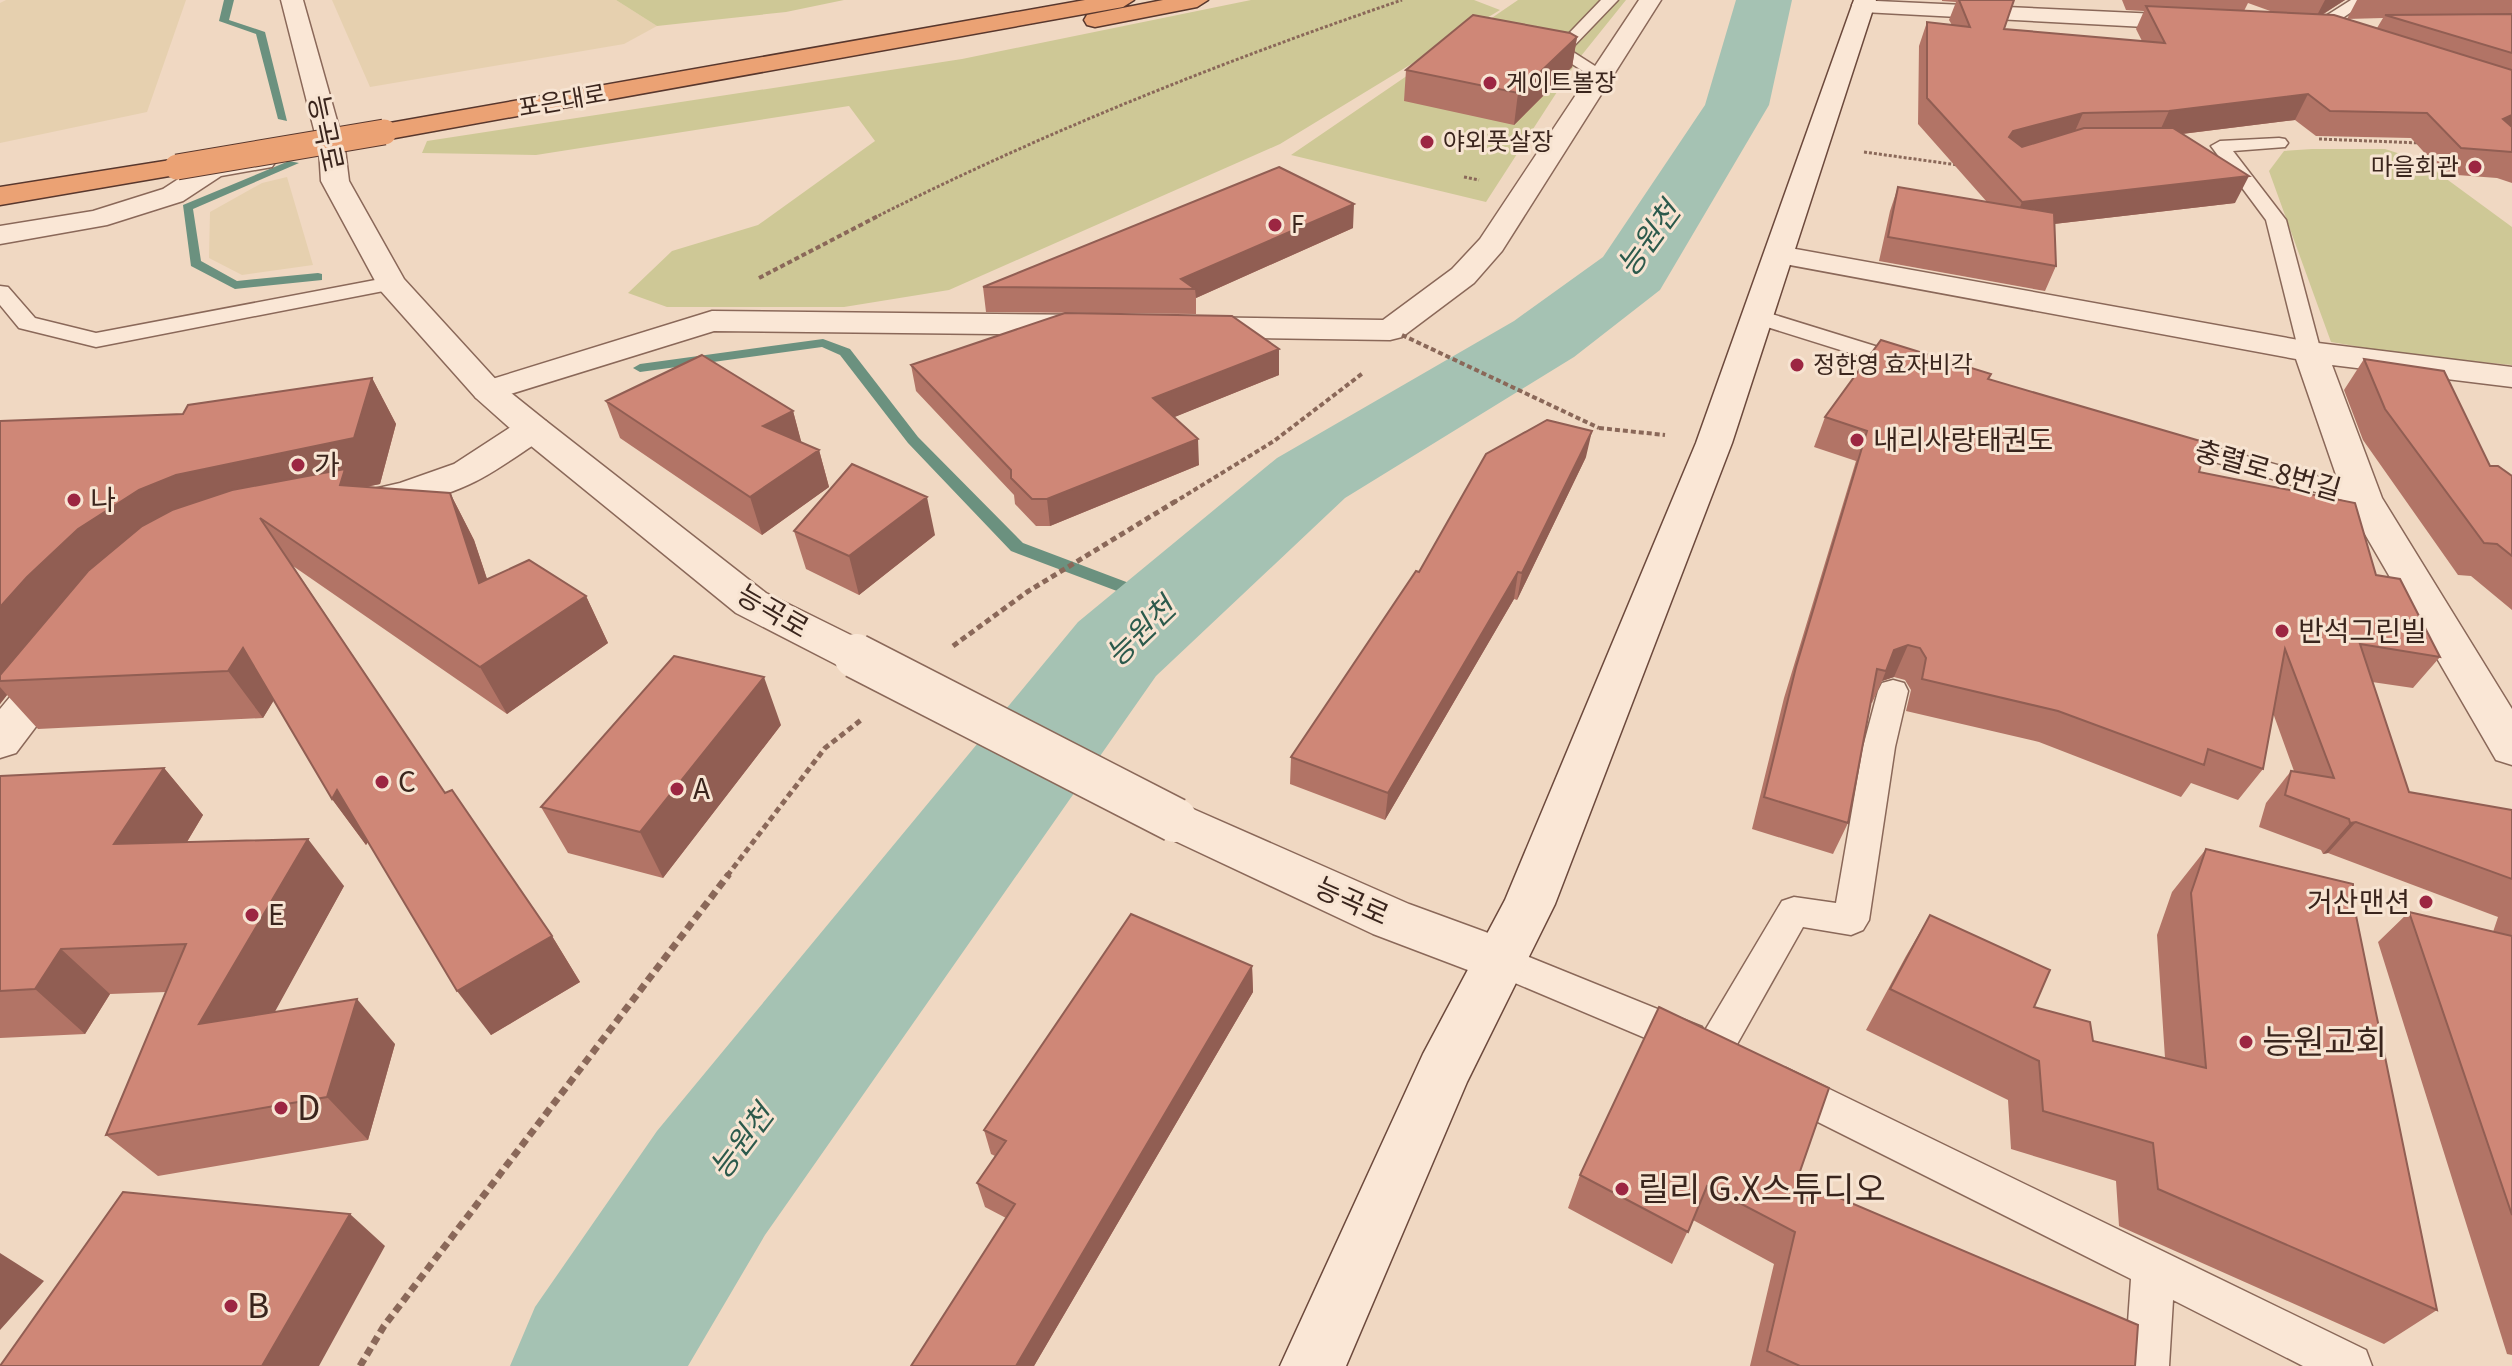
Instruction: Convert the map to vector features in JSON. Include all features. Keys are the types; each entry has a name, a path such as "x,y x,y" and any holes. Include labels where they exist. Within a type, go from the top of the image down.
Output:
{"highway":[{"path":"564,83 1000,0"},
{"name":"포은대로","path":"0,196 176,158 378,124 564,83 850,37 1041,0"},
{"name":"포은대로","path":"378,124 469,117 1123,0"},
{"path":"469,117 747,83 1197,0"},
{"name":"포은대로","path":"0,178 176,158"}],"street":[{"name":"능곡로","path":"292,0 332,149 335,181 391,283 488,391 751,603 1175,820 1391,919 1502,961"},
{"path":"488,391 712,321 1390,330 1463,276 1491,245 1650,0"},
{"path":"1313,1366 1443,1072 1529,904 1714,443 1864,2 2230,24"},
{"path":"2293,27 2324,31 2363,28"},
{"path":"0,235 97,219 173,195 213,169 332,149"},
{"path":"1779,255 2310,352 2512,377"},
{"name":"충렬로 8번길","path":"2310,352 2363,498 2512,748"},
{"path":"316,513 410,492 467,472 533,429"},
{"path":"0,741 78,643"}],"lane":[{"path":"1600,77 1560,51 1610,0"},
{"path":"2324,31 2361,0"},
{"name":"충렬로 8번길","path":"2279,143 2213,146 2276,220 2310,352"},
{"path":"0,292 27,323 96,340 391,283"},
{"path":"1759,317 1928,369"},
{"name":"충렬로 8번길","path":"2137,432 2363,498"},
{"path":"1736,1061 1794,911 1851,920 1879,747 1893,691"},
{"path":"1502,961 1736,1061 2350,1366"},
{"path":"2147,1366 2153,1269"}],"path":[{"path":"712,321 738,289 851,227 1029,143 1199,73 1402,0"},
{"path":"2279,143 2288,138 2423,143"},
{"path":"1864,152 1964,165"},
{"path":"1402,335 1599,428 1666,435"},
{"path":"948,650 998,611 1095,548"},
{"path":"360,1366 384,1326 825,748 862,718"}],"shaded area":[{"path":"6,0 186,0 147,112 0,143 0,3"},
{"path":"332,0 616,0 657,26 624,44 370,87"},
{"path":"616,0 844,0 786,12 657,26"},
{"path":"1251,0 1474,0 1500,10 1280,144 949,290 844,307 667,307 628,293 672,251 758,225 875,141 849,106 536,155 422,153 427,141 962,59"},
{"path":"1518,0 1626,0 1577,61 1486,202 1291,155"},
{"path":"2385,149 2422,161 2512,227 2512,365 2408,355 2331,342 2269,171 2284,151"},
{"path":"287,177 313,265 242,275 209,258 210,212 262,183"}],"building":[{"path":"1959,0 2014,0 2004,29 2165,43 2146,6 2334,15 2512,70 2512,115 2503,119 2512,127 2512,152 2461,148 2427,113 2330,111 2308,94 2169,111 2083,113 2013,131 2009,137 2022,147 2084,128 2173,128 2249,176 2022,202 1927,98 1927,22 1970,27"},
{"path":"2512,14 2512,53 2385,15"},
{"path":"1473,15 1570,33 1577,37 1518,93 1406,70"},
{"path":"1279,167 1354,204 1181,279 1195,289 983,287"},
{"path":"1898,187 2054,213 2056,266 1888,237"},
{"path":"1065,313 1232,316 1279,349 1153,398 1198,439 1047,499 1032,499 1011,478 1011,470 911,365"},
{"path":"1881,340 1991,374 1988,379 2207,443 2199,472 2355,503 2376,575 2400,579 2440,657 2360,644 2409,792 2512,810 2512,879 2356,822 2350,823 2349,819 2285,795 2291,771 2334,778 2285,649 2263,769 2208,749 2204,765 2058,711 1922,679 1926,658 1920,648 1908,645 1894,650 1886,671 1877,669 1848,823 1764,797 1796,667 1867,431 1825,417"},
{"path":"702,355 793,411 763,426 819,450 750,497 606,401"},
{"path":"2364,359 2444,371 2490,466 2498,466 2512,476 2512,556 2497,544 2484,543 2385,409"},
{"path":"372,378 354,438 176,475 139,490 78,529 0,607 0,421 183,414 188,405"},
{"path":"1547,420 1592,431 1522,573 1518,572 1388,793 1291,757 1416,571 1419,572 1486,454"},
{"path":"852,464 927,497 849,556 794,531"},
{"path":"345,469 340,485 450,493 479,583 529,560 586,596 480,667 260,518 445,793 452,790 552,936 457,991 337,790 332,799 243,648 228,671 0,681 0,675 88,571 142,526 172,510 232,490"},
{"path":"674,656 764,677 640,832 541,807"},
{"path":"164,768 114,844 308,839 199,1024 357,999 327,1097 106,1135 186,944 61,949 35,989 0,991 0,776"},
{"path":"2206,849 2353,884 2353,901 2437,1310 2158,1189 2153,1143 2043,1111 2039,1061 1890,989 1930,915 2050,970 2034,1007 2090,1022 2093,1041 2206,1068 2191,893"},
{"path":"2409,912 2512,936 2512,1215"},
{"path":"1131,914 1252,966 1016,1366 911,1366 1015,1204 977,1183 1006,1141 984,1130"},
{"path":"1659,1007 1829,1088 1797,1180 2138,1325 2135,1366 1800,1366 1767,1351 1795,1232 1707,1186 1688,1232 1580,1175"},
{"path":"123,1192 350,1214 262,1366 0,1366"}],"waterway":[{"path":"229,0 224,21 260,32 283,119"},
{"name":"능원천","path":"594,1366 711,1183 1117,649 1311,478 1544,339 1632,273 1737,105 1764,0"},
{"path":"293,163 187,207 195,263 235,285 318,277"},
{"path":"640,368 823,343 845,352 913,440 1017,547 1168,604"}],"place":[{"name":"게이트볼장","path":"1490,83"},
{"name":"야외풋살장","path":"1427,142"},
{"name":"마을회관","path":"2475,167"},
{"name":"F","path":"1275,225"},
{"name":"정한영 효자비각","path":"1797,365"},
{"name":"내리사랑태권도","path":"1857,440"},
{"name":"가","path":"298,465"},
{"name":"나","path":"74,500"},
{"name":"반석그린빌","path":"2282,631"},
{"name":"C","path":"382,782"},
{"name":"A","path":"677,789"},
{"name":"거산맨션","path":"2426,902"},
{"name":"E","path":"252,915"},
{"name":"능원교회","path":"2246,1042"},
{"name":"D","path":"281,1108"},
{"name":"릴리 G.X스튜디오","path":"1622,1189"},
{"name":"B","path":"231,1306"}]}
